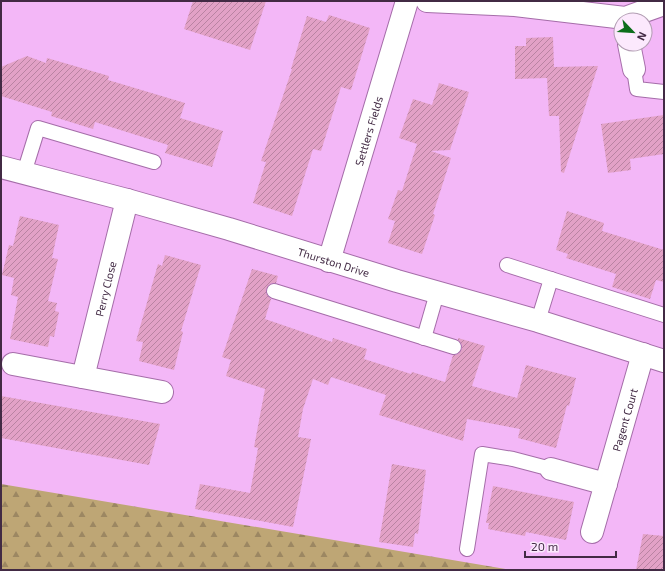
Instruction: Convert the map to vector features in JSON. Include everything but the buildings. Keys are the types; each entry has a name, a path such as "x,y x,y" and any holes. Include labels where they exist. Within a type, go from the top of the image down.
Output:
{"street":[{"name":"Settlers Fields","path":"330,260 407,1"},
{"path":"428,1 515,5 613,17"},
{"path":"643,12 664,4"},
{"path":"631,52 634,69"},
{"name":"Thurston Drive","path":"1,167 127,200 229,229 664,361"},
{"name":"Perry Close","path":"82,377 127,200"},
{"name":"Pagent Court","path":"592,532 643,354"},
{"path":"13,364 162,392"},
{"path":"552,469 606,484"}],"lane":[{"path":"634,69 638,88 664,92"},
{"path":"24,173 38,128 154,162"},
{"path":"507,265 664,314"},
{"path":"538,322 552,279"},
{"path":"274,292 454,347"},
{"path":"424,338 437,293"},
{"path":"467,549 482,454 513,459 552,469"}],"green space":[{"path":"1,484 512,570 1,570"}]}
